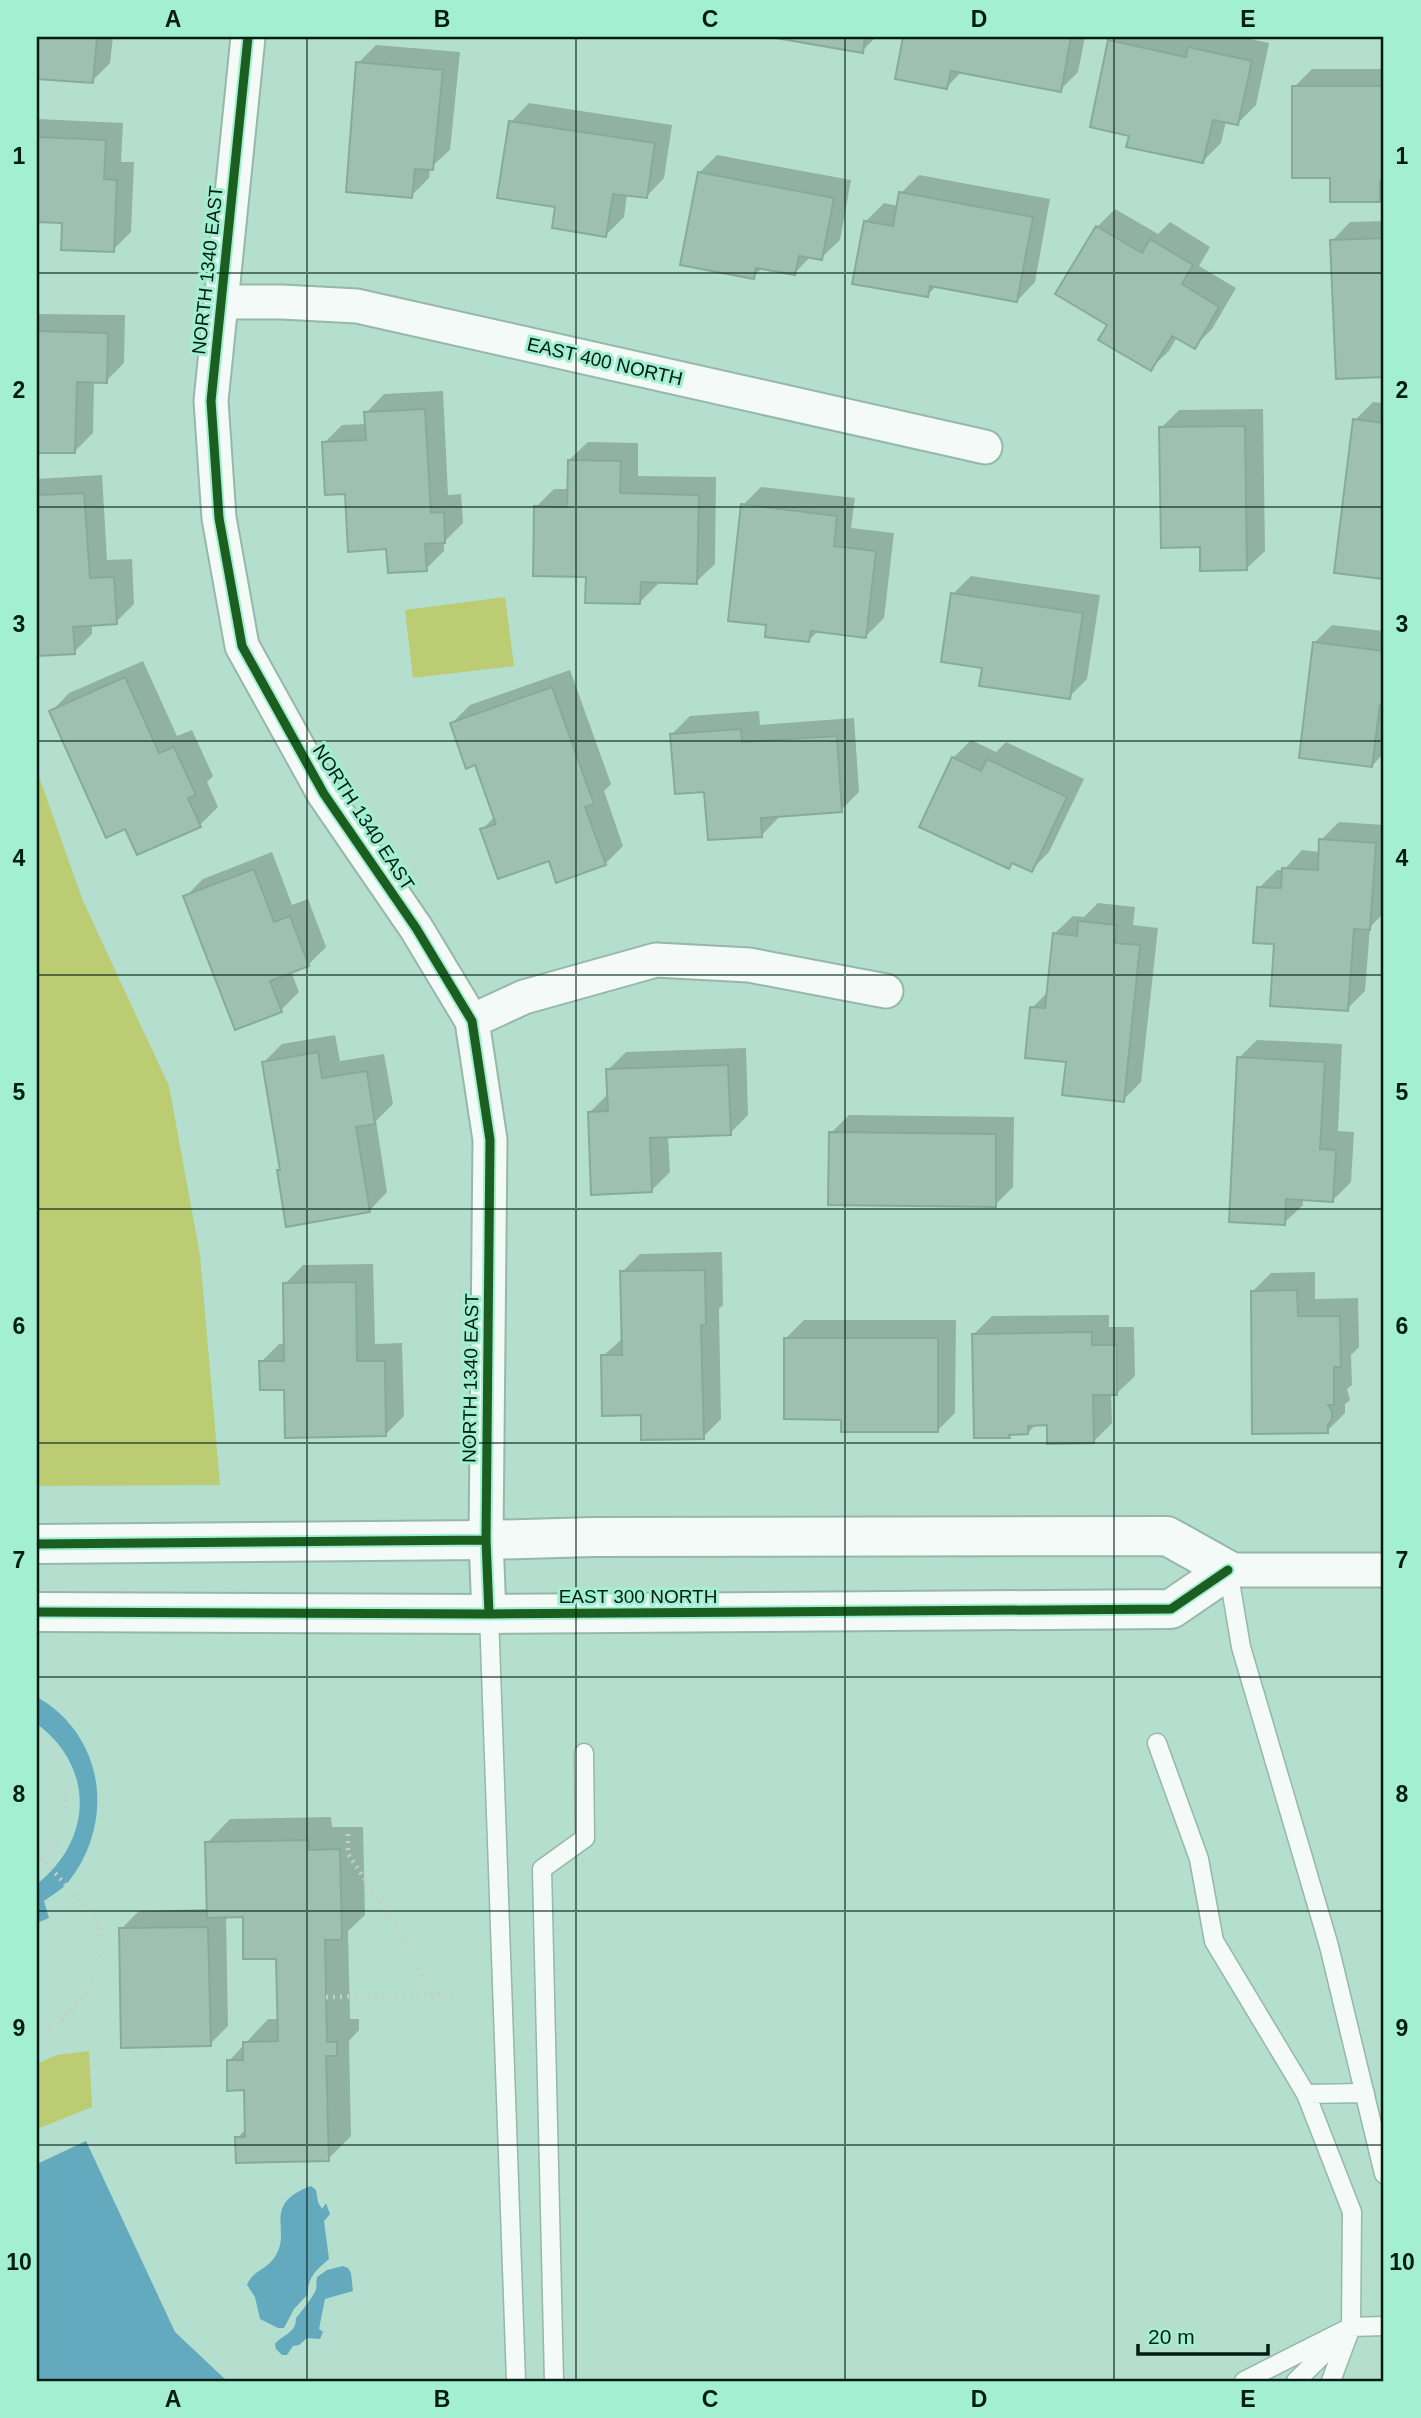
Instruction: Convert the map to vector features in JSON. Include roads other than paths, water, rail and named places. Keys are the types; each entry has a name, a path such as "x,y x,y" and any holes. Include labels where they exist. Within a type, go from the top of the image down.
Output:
{"street":[{"name":"NORTH 1340 EAST","path":"248,37 211,401 219,518 242,646 324,794 415,928 472,1021 490,1140 486,1540 489,1614"},
{"name":"EAST 400 NORTH","path":"222,302 357,306 985,447"},
{"path":"472,1021 524,997 656,960 748,965 886,991"},
{"path":"37,1544 486,1540 621,1536 1167,1536 1228,1570 1384,1570"},
{"name":"EAST 300 NORTH","path":"37,1612 489,1614 1171,1609 1228,1570"}],"lane":[{"path":"1228,1570 1241,1647 1329,1946 1384,2174"},
{"path":"489,1614 516,2381"},
{"path":"1157,1742 1199,1859 1214,1941 1306,2094 1352,2212 1351,2327 1331,2381"},
{"path":"554,2381 542,1869 585,1838 584,1753"},
{"path":"1306,2094 1365,2093"},
{"path":"1244,2381 1351,2327 1384,2326"},
{"path":"1296,2381 1351,2327"}],"water":[{"path":"37,1697 60,1713 77,1733 89,1756 96,1781 97,1806 93,1832 84,1857 67,1884 44,1901 49,1918 37,1923 37,1884 55,1866 69,1846 77,1825 80,1804 77,1782 69,1761 56,1741 37,1724"},
{"path":"86,2141 175,2332 227,2381 37,2381 37,2164"},
{"path":"311,2186 316,2190 322,2209 326,2203 330,2214 324,2221 329,2259 314,2274 309,2283 308,2294 294,2309 284,2328 278,2328 260,2319 255,2297 247,2285 252,2277 271,2262 279,2248 280,2219 286,2201 295,2193"},
{"path":"343,2266 351,2273 353,2291 325,2299 319,2329 323,2332 320,2339 307,2338 299,2345 293,2346 287,2355 282,2355 275,2344 294,2327 296,2318 315,2291 317,2277 327,2270"}]}
